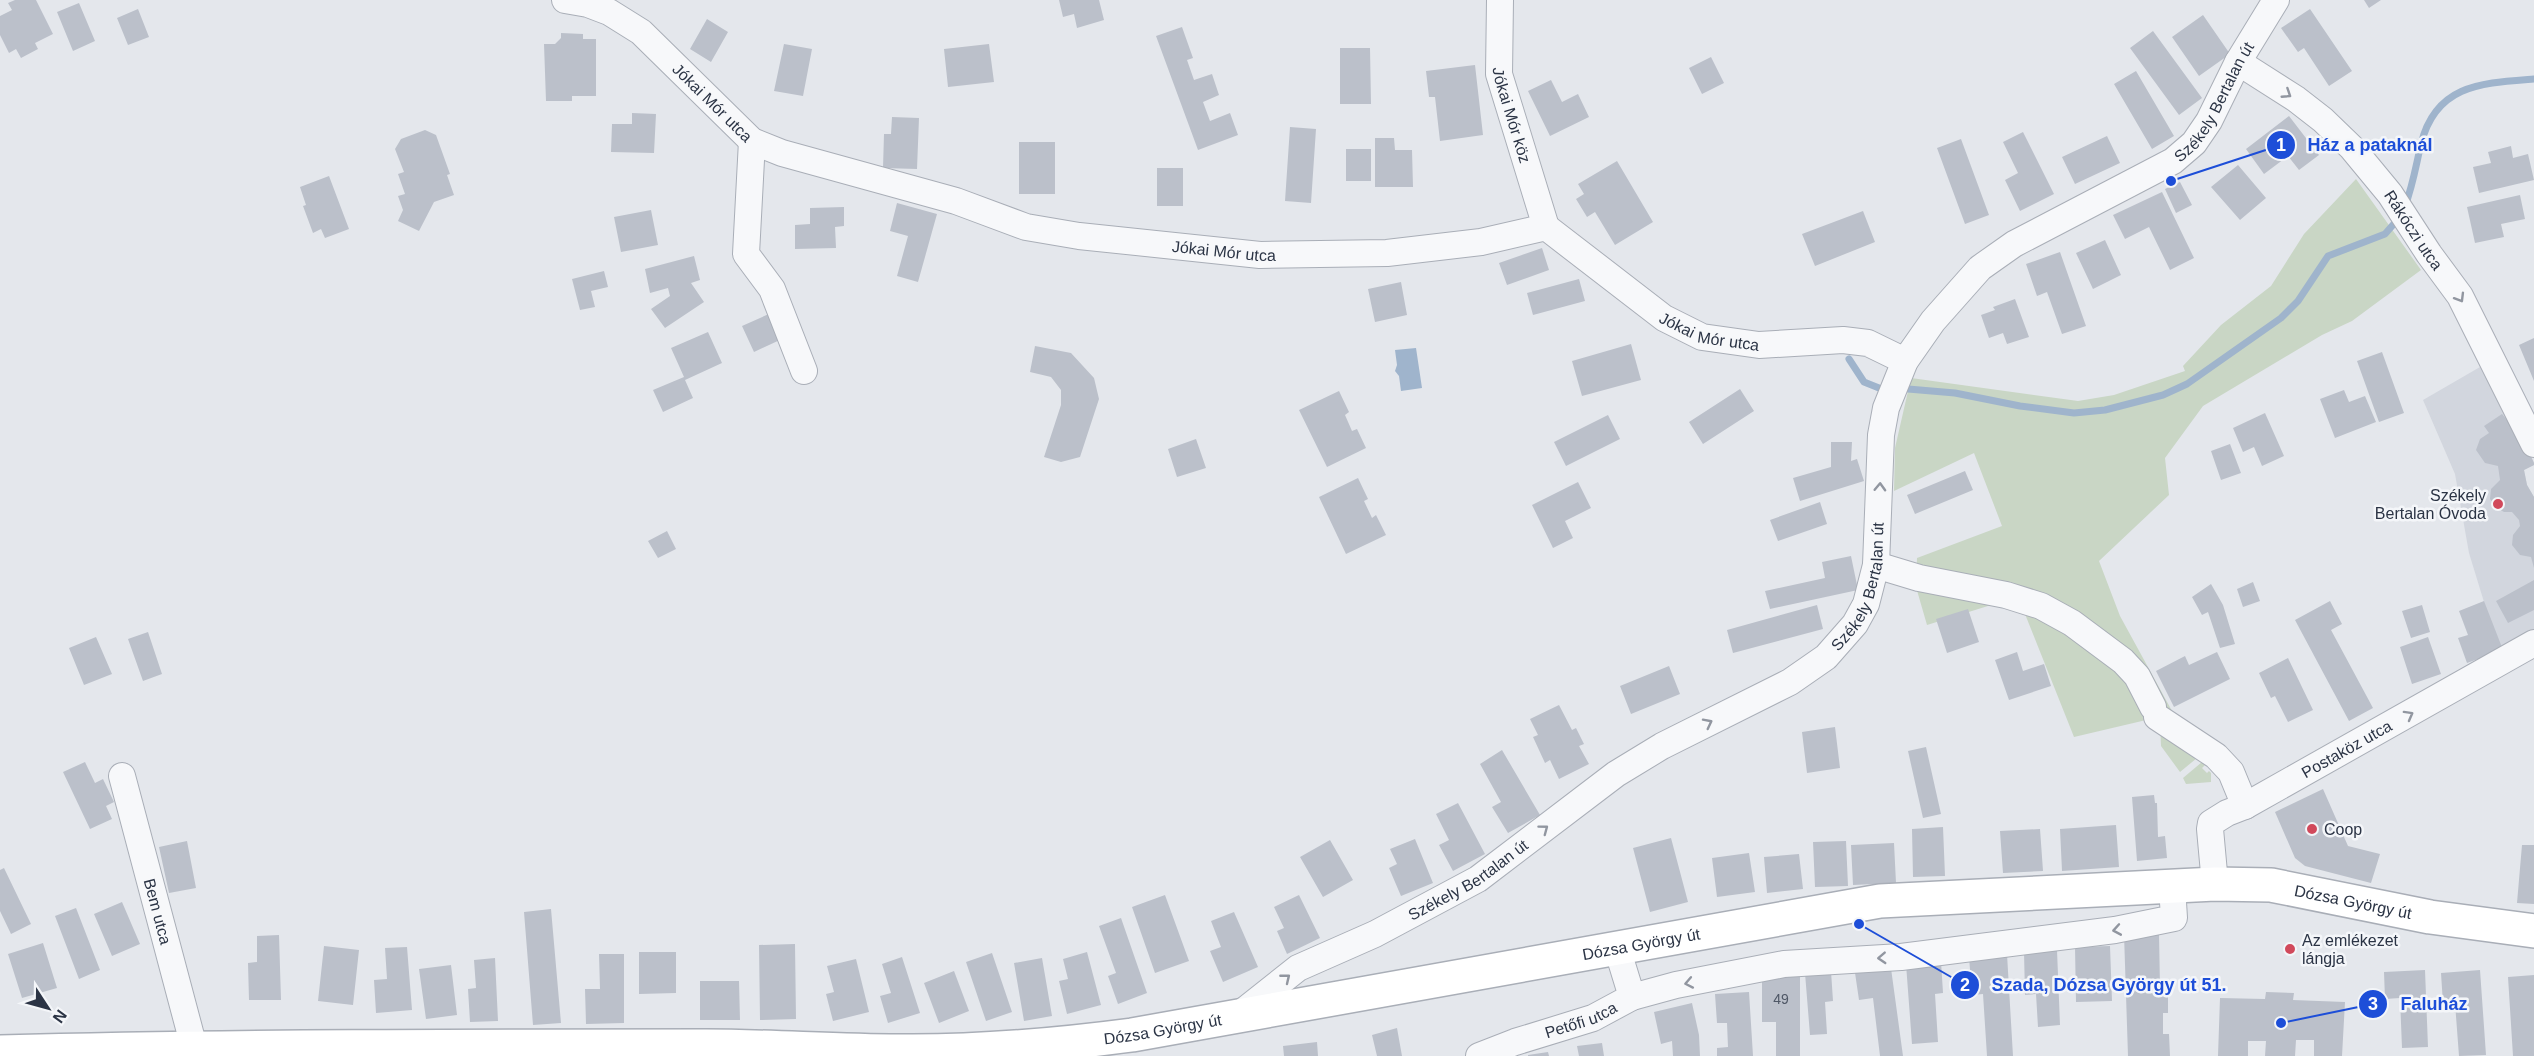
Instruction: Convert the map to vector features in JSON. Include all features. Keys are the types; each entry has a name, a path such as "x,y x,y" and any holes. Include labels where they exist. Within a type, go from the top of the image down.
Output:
{"main road":[{"name":"Dózsa György út","path":"0,1052 194,1047 732,1046 1005,1052 1132,1035 1880,901 2172,886 2271,885 2430,917 2534,931"}],"street":[{"name":"Jókai Mór utca","path":"565,0 588,4 609,12 641,32 753,141 782,153 956,201 1026,227 1079,236 1260,255 1387,253 1480,242 1546,227 1664,318 1702,337 1760,345 1843,340 1868,343 1905,361"},
{"name":"Jókai Mór köz","path":"1500,0 1499,74 1546,227"},
{"name":"Székely Bertalan út","path":"1240,1014 1298,968 1375,934 1478,879 1616,774 1662,747 1790,682 1826,657 1855,624 1866,604 1876,565 1881,435 1886,408 1905,361 1933,321 1980,268 2013,244 2173,160 2194,143 2209,121 2238,62 2276,0"},
{"name":"Rákóczi utca","path":"2238,62 2296,99 2323,120 2352,148 2390,194 2460,296 2534,444"},
{"path":"753,141 746,254 772,289 804,371"},
{"path":"1876,565 1919,578 2006,595 2041,606 2072,623 2123,661 2137,676 2155,712 2216,756 2256,800"},
{"name":"Postaköz utca","path":"2215,884 2211,823 2256,800 2534,643"},
{"name":"Bem utca","path":"122,776 194,1047"},
{"path":"1632,997 1677,985 1784,964 1900,957 2115,930 2174,918 2172,886"},
{"name":"Petőfi utca","path":"1479,1056 1515,1042 1593,1018 1632,997 1617,948"}],"shaded area":[{"name":"Székely Bertalan Óvoda","path":"2480,367 2522,450 2527,448 2534,463 2524,470 2527,485 2534,497 2534,632 2499,651 2469,553 2455,474 2423,400"}],"green space":[{"path":"2356,179 2421,270 2352,321 2322,335 2203,406 2165,458 2169,495 2099,561 2120,616 2172,711 2142,721 2074,737 2023,609 2004,601 1927,625 1916,587 1917,558 2002,526 1974,453 1894,491 1895,448 1911,378 2078,401 2114,395 2185,371 2183,366 2221,325 2271,286 2304,234"},
{"path":"2160,723 2197,758 2180,772 2161,746"},
{"path":"2202,762 2205,765 2202,768 2207,773 2209,771 2211,773 2211,782 2186,784 2183,778"}],"water":[{"path":"1416,348 1422,388 1401,391 1399,376 1395,371 1397,365 1395,350"}],"building":[{"path":"15,0 36,0 53,34 35,43 38,49 21,58 16,49 9,53 0,35 0,16 12,10 8,3"},
{"path":"1059,0 1099,0 1104,20 1077,28 1074,14 1063,17"},
{"path":"2364,0 2381,0 2369,8"},
{"path":"79,3 95,41 73,51 57,12"},
{"path":"138,9 149,37 128,45 117,18"},
{"path":"2310,9 2352,71 2329,86 2304,48 2298,52 2281,28"},
{"path":"2203,15 2230,54 2199,76 2172,37"},
{"path":"707,19 728,32 711,62 690,49"},
{"path":"1182,27 1193,58 1187,60 1194,80 1212,74 1219,95 1203,102 1210,121 1230,113 1238,135 1198,150 1156,36"},
{"path":"2153,31 2202,98 2179,115 2130,48"},
{"path":"561,33 583,34 583,39 596,39 596,96 572,96 572,101 546,101 544,44 555,44 561,38"},
{"path":"784,44 812,49 803,96 774,91"},
{"path":"989,44 994,82 948,87 944,49"},
{"path":"1340,48 1370,48 1371,104 1340,104"},
{"path":"1711,57 1724,83 1702,94 1689,68"},
{"path":"1475,65 1483,135 1440,141 1435,97 1429,97 1426,71"},
{"path":"2136,71 2174,136 2152,149 2114,84"},
{"path":"1551,80 1562,102 1578,94 1589,117 1550,136 1528,91"},
{"path":"632,113 656,114 654,153 611,152 612,124 632,124"},
{"path":"2289,116 2319,155 2299,170 2288,156 2264,174 2246,149"},
{"path":"892,117 919,118 917,169 883,168 884,134 891,134"},
{"path":"1290,127 1316,129 1311,203 1285,201"},
{"path":"425,130 436,135 450,174 447,175 454,195 434,202 419,231 398,221 403,210 398,196 405,194 398,174 404,172 395,149 401,139"},
{"path":"2023,132 2054,194 2020,211 2005,180 2018,173 2003,142"},
{"path":"2107,136 2120,163 2075,184 2062,157"},
{"path":"1375,138 1394,138 1395,150 1412,150 1413,187 1375,187"},
{"path":"1961,139 1989,215 1965,224 1937,148"},
{"path":"1019,142 1055,142 1055,194 1019,194"},
{"path":"2511,146 2513,158 2528,154 2534,180 2479,193 2473,167 2491,163 2488,152"},
{"path":"1346,149 1371,149 1371,181 1346,181"},
{"path":"1617,161 1653,222 1615,245 1595,212 1587,217 1576,199 1584,194 1578,184"},
{"path":"2238,165 2266,198 2240,220 2211,187"},
{"path":"1157,168 1183,168 1183,206 1157,206"},
{"path":"329,176 349,229 325,238 321,229 313,233 303,206 306,205 300,187"},
{"path":"2180,182 2192,205 2176,213 2165,189"},
{"path":"2162,192 2194,258 2170,270 2149,227 2125,239 2113,215"},
{"path":"2520,195 2525,219 2501,224 2504,237 2475,243 2467,207"},
{"path":"897,203 937,214 918,282 897,276 908,236 890,231"},
{"path":"844,207 844,226 835,227 836,248 795,249 795,225 810,224 810,208"},
{"path":"651,210 658,245 621,252 614,217"},
{"path":"1863,211 1875,242 1815,266 1802,234"},
{"path":"2105,240 2121,275 2093,289 2076,253"},
{"path":"1542,248 1549,270 1507,285 1499,263"},
{"path":"2060,252 2086,326 2062,334 2047,292 2037,296 2026,264"},
{"path":"694,256 700,280 691,283 704,302 665,328 651,309 670,296 668,288 650,293 645,269"},
{"path":"604,271 608,287 591,291 595,307 580,310 572,279"},
{"path":"1579,279 1585,301 1533,315 1527,293"},
{"path":"1401,282 1407,315 1375,322 1368,289"},
{"path":"2015,299 2029,337 2007,344 2003,333 1989,338 1981,315 1995,310 1993,307"},
{"path":"771,313 782,339 754,352 742,326"},
{"path":"708,332 722,363 685,380 693,398 663,412 653,390 684,377 671,348"},
{"path":"2534,338 2534,381 2519,345"},
{"path":"1631,344 1641,380 1582,396 1572,361"},
{"path":"1035,346 1071,353 1094,378 1099,399 1080,457 1061,462 1044,457 1061,405 1061,390 1051,377 1030,372"},
{"path":"2382,352 2404,413 2379,422 2357,361"},
{"path":"1740,389 1754,411 1703,444 1689,422"},
{"path":"2344,390 2349,402 2365,396 2376,422 2335,438 2320,399"},
{"path":"1339,391 1349,412 1345,415 1352,431 1357,429 1366,448 1327,467 1299,410"},
{"path":"2265,413 2284,456 2262,466 2254,447 2243,452 2233,428"},
{"path":"2502,414 2511,425 2522,450 2527,448 2534,463 2524,470 2527,485 2534,497 2534,568 2531,557 2520,555 2512,545 2513,535 2520,526 2519,520 2512,512 2504,512 2497,508 2490,499 2491,489 2500,480 2498,466 2485,463 2476,450 2480,439 2489,433 2484,426"},
{"path":"1608,415 1620,439 1566,466 1554,442"},
{"path":"1196,439 1206,468 1177,477 1168,449"},
{"path":"1831,442 1852,442 1851,461 1857,459 1864,481 1800,501 1793,478 1831,467"},
{"path":"2230,444 2241,473 2221,480 2211,451"},
{"path":"1965,471 1973,490 1915,514 1907,495"},
{"path":"1358,478 1368,499 1364,501 1372,518 1376,515 1386,535 1346,554 1319,497"},
{"path":"1578,482 1591,508 1565,521 1573,538 1553,548 1532,505"},
{"path":"1820,502 1827,524 1778,541 1770,520"},
{"path":"667,531 676,549 658,558 648,541"},
{"path":"1851,556 1858,590 1770,609 1765,591 1825,578 1822,562"},
{"path":"2534,580 2534,610 2508,623 2496,601"},
{"path":"2253,582 2260,601 2243,607 2237,589"},
{"path":"2211,584 2223,605 2235,644 2220,648 2208,612 2202,615 2192,597"},
{"path":"2330,601 2342,624 2331,630 2373,708 2349,721 2295,620"},
{"path":"2484,601 2503,650 2467,663 2458,638 2468,635 2459,611"},
{"path":"1817,605 1823,629 1733,653 1727,630"},
{"path":"2422,605 2430,632 2411,638 2402,611"},
{"path":"1968,609 1979,642 1947,653 1936,619"},
{"path":"148,632 162,674 143,681 128,639"},
{"path":"96,637 112,674 84,685 69,648"},
{"path":"2428,637 2441,674 2412,684 2400,647"},
{"path":"2017,652 2023,671 2044,664 2051,686 2009,700 1995,660"},
{"path":"2217,652 2230,679 2174,707 2156,671 2185,656 2189,665"},
{"path":"2288,658 2313,710 2288,722 2275,696 2271,698 2259,673"},
{"path":"1669,666 1680,694 1631,714 1620,686"},
{"path":"1559,705 1572,730 1576,728 1584,744 1579,746 1589,764 1559,779 1550,760 1545,763 1533,737 1538,735 1530,719"},
{"path":"1835,727 1840,768 1807,773 1802,732"},
{"path":"1926,747 1941,814 1923,818 1908,751"},
{"path":"1502,750 1540,815 1508,833 1492,807 1501,802 1480,764"},
{"path":"85,762 95,783 103,779 114,802 106,806 112,819 90,829 63,772"},
{"name":"Coop","path":"2323,789 2348,846 2380,854 2371,883 2305,866 2295,858 2275,812"},
{"path":"2154,795 2155,803 2157,803 2158,837 2165,836 2167,858 2137,861 2132,797"},
{"path":"1458,803 1485,854 1453,871 1439,845 1449,840 1436,814"},
{"path":"2116,825 2119,867 2062,871 2060,829"},
{"path":"1943,827 1945,876 1913,877 1912,829"},
{"path":"2040,829 2043,871 2003,873 2000,831"},
{"path":"1671,838 1688,902 1650,912 1633,848"},
{"path":"1415,839 1433,883 1401,896 1389,868 1397,864 1390,849"},
{"path":"1330,840 1353,880 1323,897 1300,857"},
{"path":"187,841 196,888 169,893 159,847"},
{"path":"1846,841 1848,886 1815,887 1813,842"},
{"path":"1894,843 1896,883 1853,885 1851,845"},
{"path":"2522,845 2534,845 2534,904 2517,903"},
{"path":"1749,853 1755,892 1717,897 1712,858"},
{"path":"1799,854 1803,889 1767,893 1764,857"},
{"path":"4,868 31,924 11,934 0,911 0,870"},
{"path":"1165,895 1189,961 1155,973 1132,907"},
{"path":"1299,895 1320,938 1287,954 1277,931 1284,928 1274,907"},
{"path":"122,902 140,944 112,956 94,914"},
{"path":"76,908 100,970 79,979 55,916"},
{"path":"551,909 561,1023 533,1025 524,912"},
{"path":"1234,912 1258,967 1223,982 1210,951 1221,947 1211,921"},
{"path":"1121,918 1147,993 1118,1004 1108,976 1116,973 1099,926"},
{"path":"2159,933 2160,988 2168,989 2168,1013 2163,1013 2163,1034 2169,1034 2170,1056 2128,1056 2124,934"},
{"path":"279,935 281,1000 249,1000 248,963 257,962 257,936"},
{"path":"43,943 57,988 22,998 8,954"},
{"path":"795,944 796,1019 760,1020 759,945"},
{"path":"324,946 359,950 353,1005 318,1001"},
{"path":"2110,946 2112,1001 2076,1002 2075,947"},
{"path":"407,947 412,1010 376,1013 374,980 387,979 385,948"},
{"path":"2057,950 2060,1025 2038,1027 2036,994 2025,995 2024,952"},
{"path":"639,952 676,952 676,993 639,994"},
{"path":"1087,952 1101,1005 1067,1014 1059,981 1068,979 1063,959"},
{"path":"992,953 1012,1012 986,1021 966,962"},
{"path":"599,954 624,954 624,1023 586,1024 585,989 600,989"},
{"path":"2007,954 2013,1056 1987,1056 1983,994 1972,995 1969,957"},
{"path":"902,957 920,1013 888,1023 880,996 891,993 882,964"},
{"path":"495,958 498,1021 470,1022 468,989 476,988 474,960"},
{"path":"1042,958 1052,1016 1024,1021 1014,963"},
{"path":"856,959 869,1012 833,1021 826,994 834,992 827,966"},
{"path":"1890,961 1903,1056 1880,1056 1873,998 1859,1000 1854,966"},
{"path":"1941,961 1943,993 1935,994 1938,1042 1912,1044 1906,964"},
{"path":"451,965 457,1015 426,1019 419,969"},
{"path":"2425,970 2428,1047 2402,1048 2400,998 2385,999 2384,972"},
{"path":"2480,970 2486,1055 2459,1056 2455,1003 2443,1004 2441,973"},
{"path":"954,971 969,1011 939,1023 924,983"},
{"path":"1831,971 1833,1001 1825,1002 1827,1034 1810,1035 1805,973"},
{"path":"2534,975 2534,1056 2513,1056 2508,977"},
{"path":"1762,977 1800,977 1800,1056 1776,1056 1776,1022 1762,1022"},
{"path":"700,981 739,981 740,1020 700,1020"},
{"path":"1749,992 1753,1056 1717,1056 1717,1048 1728,1047 1727,1023 1717,1023 1715,994"},
{"path":"2266,992 2294,993 2293,1000 2345,1002 2342,1056 2314,1056 2314,1040 2296,1040 2295,1056 2265,1056 2266,1041 2248,1041 2248,1056 2218,1056 2220,998 2265,999"},
{"path":"1692,1003 1699,1035 1700,1056 1673,1056 1672,1041 1661,1044 1654,1012"},
{"path":"1397,1028 1402,1056 1377,1056 1372,1035"},
{"path":"1317,1042 1318,1056 1284,1056 1283,1046"},
{"path":"1602,1043 1604,1056 1579,1056 1577,1046"},
{"path":"1548,1052 1549,1056 1528,1056 1528,1055"}],"waterway":[{"path":"2405,206 2421,144 2428,124 2438,109 2450,98 2464,90 2497,82 2534,79"},
{"path":"1908,389 1955,393 2020,406 2074,413 2105,410 2163,395 2187,384 2281,318 2298,301 2328,256 2385,234 2399,218"},
{"path":"1849,359 1864,382 1879,388"}],"place":[{"name":"Ház a pataknál","path":"2171,181"},
{"name":"Székely Bertalan Óvoda","path":"2498,504"},
{"name":"Coop","path":"2312,829"},
{"name":"Szada, Dózsa György út 51.","path":"1859,924"},
{"name":"Az emlékezet lángja","path":"2290,949"},
{"name":"Faluház","path":"2281,1023"}]}
